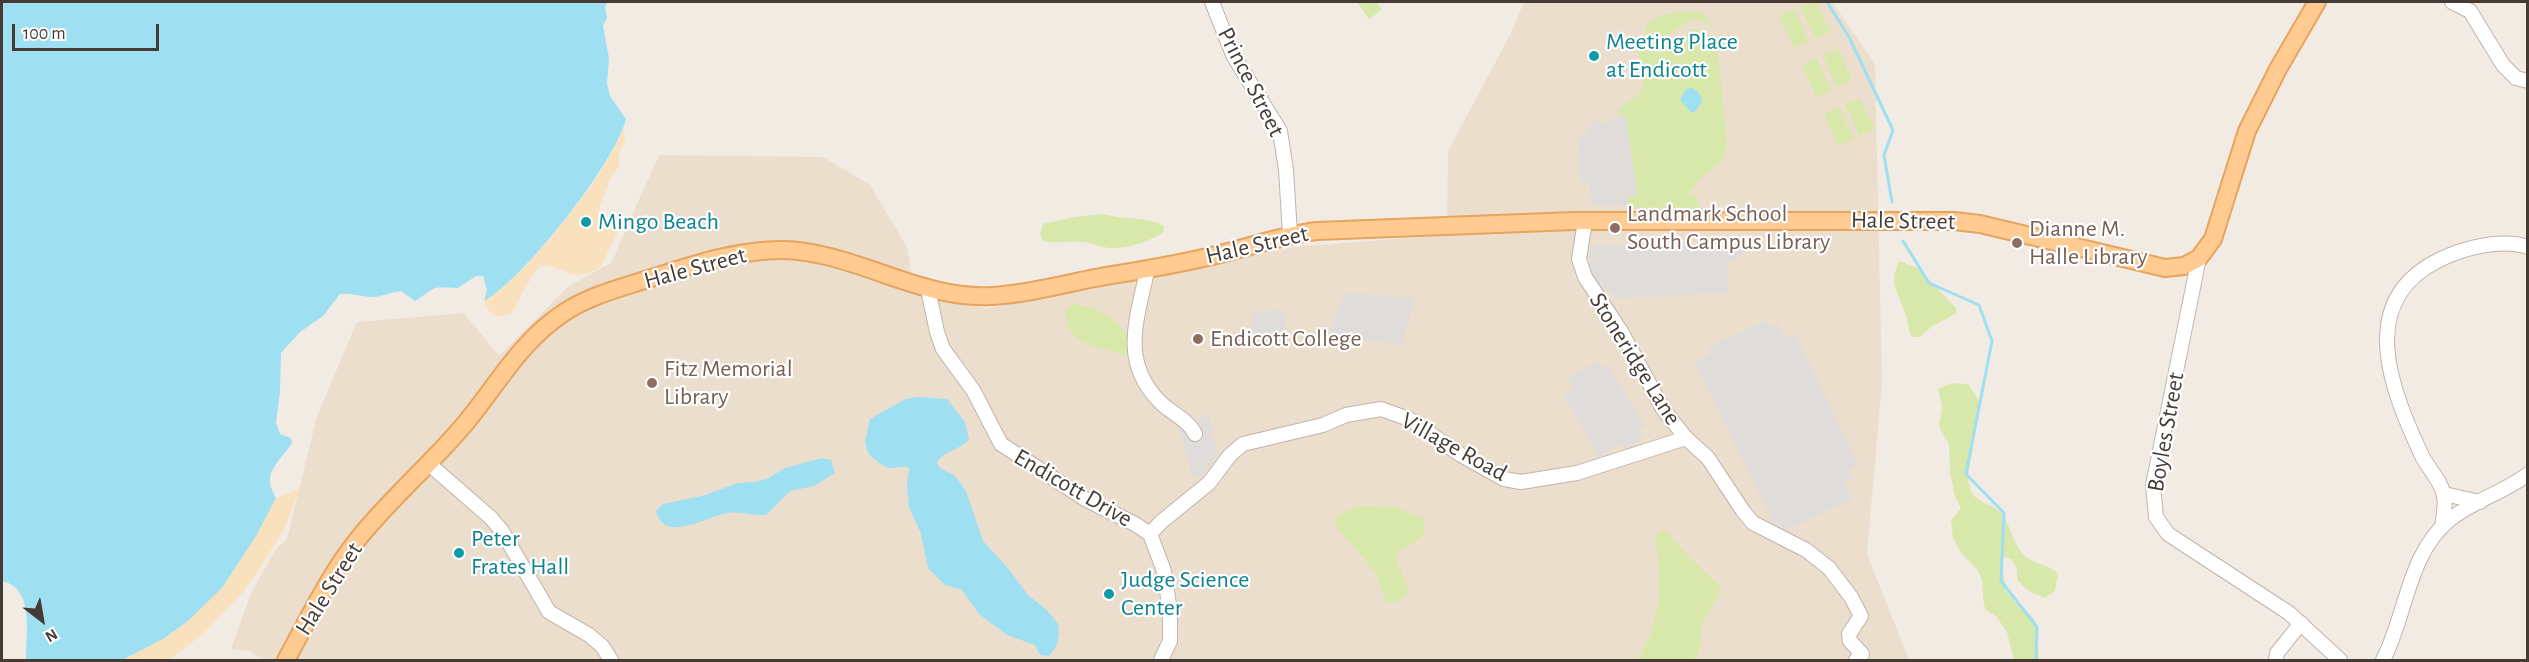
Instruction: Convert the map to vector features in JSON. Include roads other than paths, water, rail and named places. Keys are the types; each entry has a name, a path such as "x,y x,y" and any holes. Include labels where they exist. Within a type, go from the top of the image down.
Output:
{"main road":[{"path":"2199,258 2213,239 2247,131 2315,2"},
{"name":"Hale Street","path":"286,660 317,603 357,540 463,426 508,365 530,341 563,312 590,298 728,255 786,250 831,259 928,289 958,294 994,296 1147,271 1256,245 1290,234 1487,223 1954,221 1980,224 2165,268 2184,266 2199,258"}],"street":[{"name":"Prince Street","path":"1212,2 1233,55 1280,131 1286,170 1290,234"},
{"path":"2452,2 2475,6 2503,65 2516,78 2528,81"},
{"name":"Stoneridge Lane","path":"1585,221 1579,259 1585,277 1622,333 1663,409 1686,438 1708,458 1743,512 1753,523 1806,550 1829,568 1851,597 1861,616 1849,634 1850,641 1862,654 1856,660"},
{"path":"2442,527 2445,494 2424,459 2393,386 2387,361 2386,336 2391,311 2406,286 2426,267 2455,253 2490,245 2528,247"},
{"name":"Boyles Street","path":"2199,258 2153,485 2156,517 2161,526 2180,544 2301,623 2340,660"},
{"path":"1147,271 1134,333 1137,368 1158,400 1173,414 1191,424 1195,434"},
{"name":"Endicott Drive","path":"928,289 943,349 973,390 1000,444 1085,499 1150,534 1164,571 1170,611 1170,641 1161,660"},
{"name":"Village Road","path":"1150,534 1209,483 1230,455 1243,444 1323,425 1358,413 1381,409 1409,419 1461,455 1504,479 1521,482 1576,473 1686,438"},
{"path":"429,464 502,531 549,612 590,635 602,646 611,660"},
{"path":"2383,660 2393,641 2413,573 2433,538 2463,509 2480,502 2528,474"},
{"path":"2445,494 2480,502"},
{"path":"2276,660 2277,653 2301,623"}],"water":[{"path":"2,2 608,2 605,6 607,18 603,26 609,58 607,84 610,96 626,119 605,163 587,190 522,269 484,301 487,290 483,276 476,276 458,288 434,288 415,301 401,291 373,297 340,294 323,316 300,332 281,353 276,423 280,434 291,438 292,443 273,469 270,482 276,498 256,536 222,588 188,621 163,639 122,660 26,660 27,626 24,602 13,585 2,581"},
{"path":"1691,87 1700,94 1702,100 1697,110 1692,113 1680,100 1686,89"},
{"path":"918,397 947,399 965,422 969,439 939,459 937,463 940,468 955,476 966,491 983,541 1028,595 1047,610 1058,624 1059,635 1056,647 1049,656 1040,655 1035,645 1007,635 979,614 962,590 945,585 928,568 921,534 909,507 907,484 909,468 887,467 868,453 865,442 870,419 906,399"},
{"path":"822,458 831,460 835,473 814,486 790,491 766,515 728,513 688,526 677,527 668,526 660,521 656,511 663,504 702,496 738,483 767,479 785,468"}],"waterway":[{"path":"1827,2 1849,37 1893,130 1884,155 1892,202"},
{"path":"1903,241 1929,283 1979,305 1992,341 1966,474 2004,513 2001,581 2037,627 2036,660"}],"place":[{"name":"Meeting Place at Endicott","path":"1594,56"},
{"name":"Mingo Beach","path":"586,222"},
{"name":"Landmark School South Campus Library","path":"1615,228"},
{"name":"Dianne M. Halle Library","path":"2017,243"},
{"name":"Endicott College","path":"1198,339"},
{"name":"Fitz Memorial Library","path":"652,383"},
{"name":"Peter Frates Hall","path":"459,553"},
{"name":"Judge Science Center","path":"1109,594"}]}
